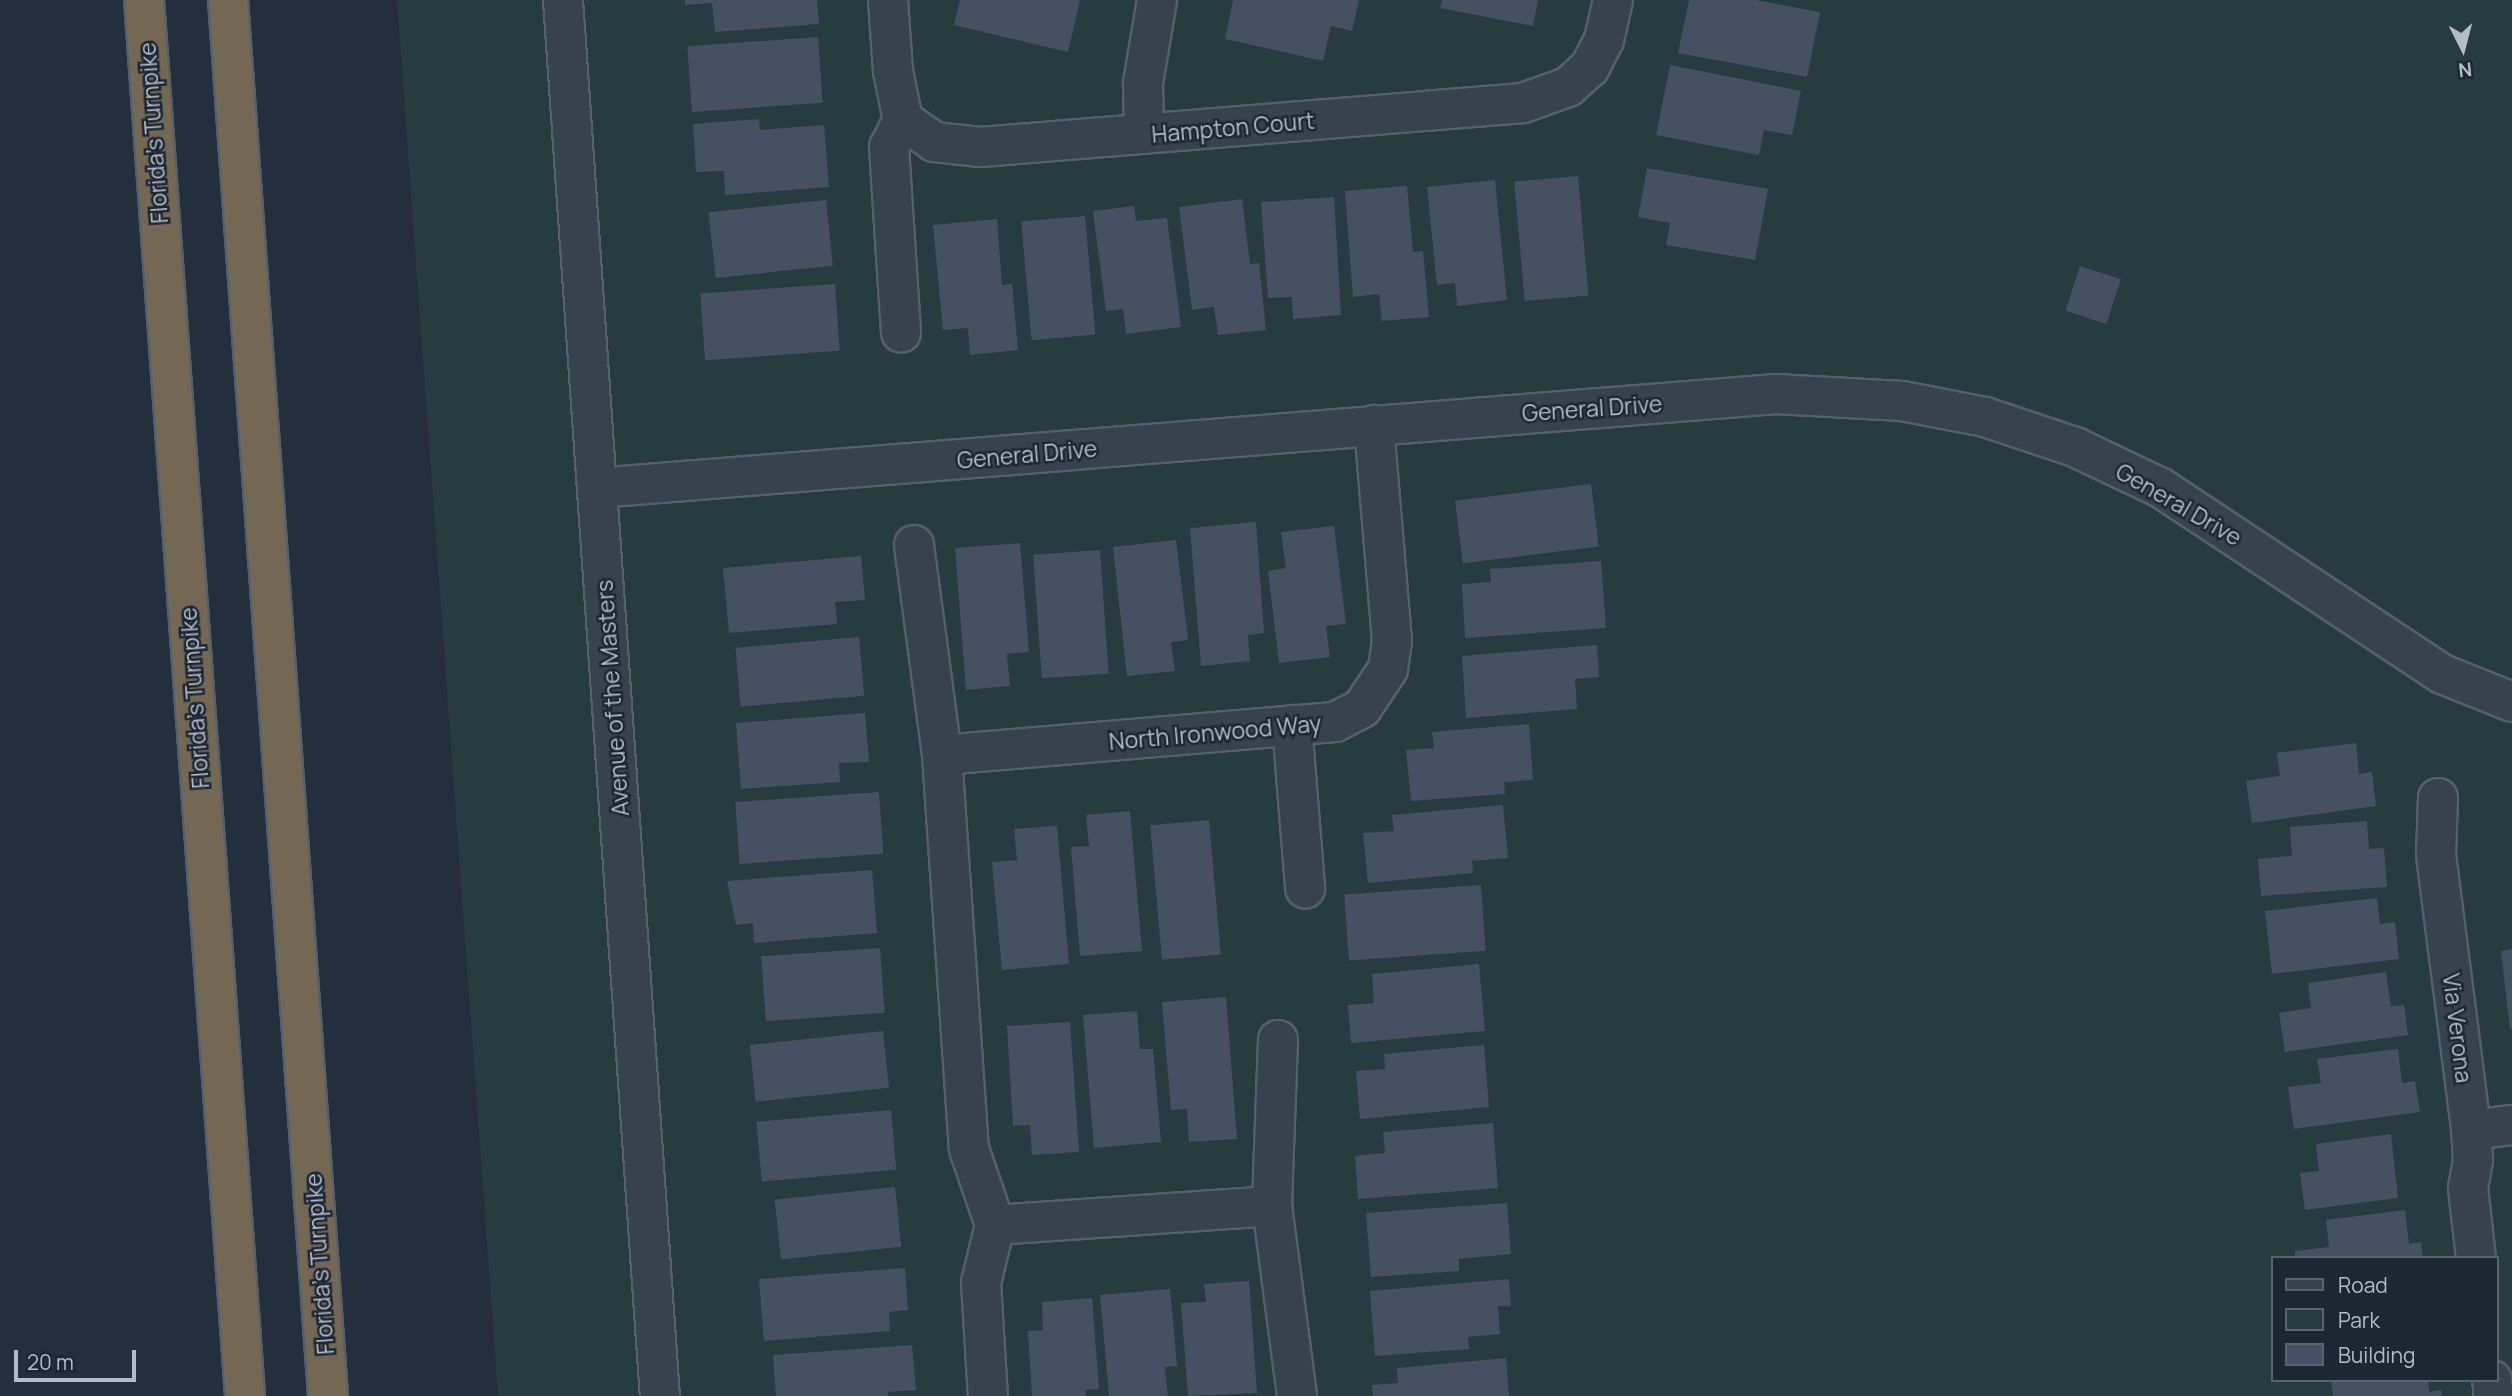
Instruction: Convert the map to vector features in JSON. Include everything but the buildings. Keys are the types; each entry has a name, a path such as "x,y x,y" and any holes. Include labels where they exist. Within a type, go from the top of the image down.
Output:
{"highway":[{"name":"Florida's Turnpike","path":"144,0 245,1396"},
{"name":"Florida's Turnpike","path":"228,0 328,1396"}],"street":[{"name":"Avenue of the Masters","path":"563,0 660,1396"},
{"path":"888,0 893,71 903,120 889,147 901,333"},
{"path":"1144,134 1143,83 1157,0"},
{"name":"Hampton Court","path":"903,120 934,142 981,147 1523,103 1568,87 1590,67 1599,49 1613,0"},
{"name":"General Drive","path":"597,488 1776,394 1902,401 1985,417 2075,447 2161,488 2442,674 2512,702"},
{"name":"North Ironwood Way","path":"942,755 1335,722 1362,708 1388,669 1392,641 1374,425"},
{"path":"914,545 942,755 969,1150 995,1225 981,1283 988,1396"},
{"path":"1292,725 1305,888"},
{"name":"Via Verona","path":"2438,798 2436,855 2471,1130 2473,1160 2468,1188 2476,1256"},
{"path":"1278,1040 1272,1206 1297,1396"},
{"path":"2471,1130 2512,1125"},
{"path":"995,1225 1272,1206"}],"green space":[{"path":"397,0 2512,0 2512,1396 498,1396"}]}
